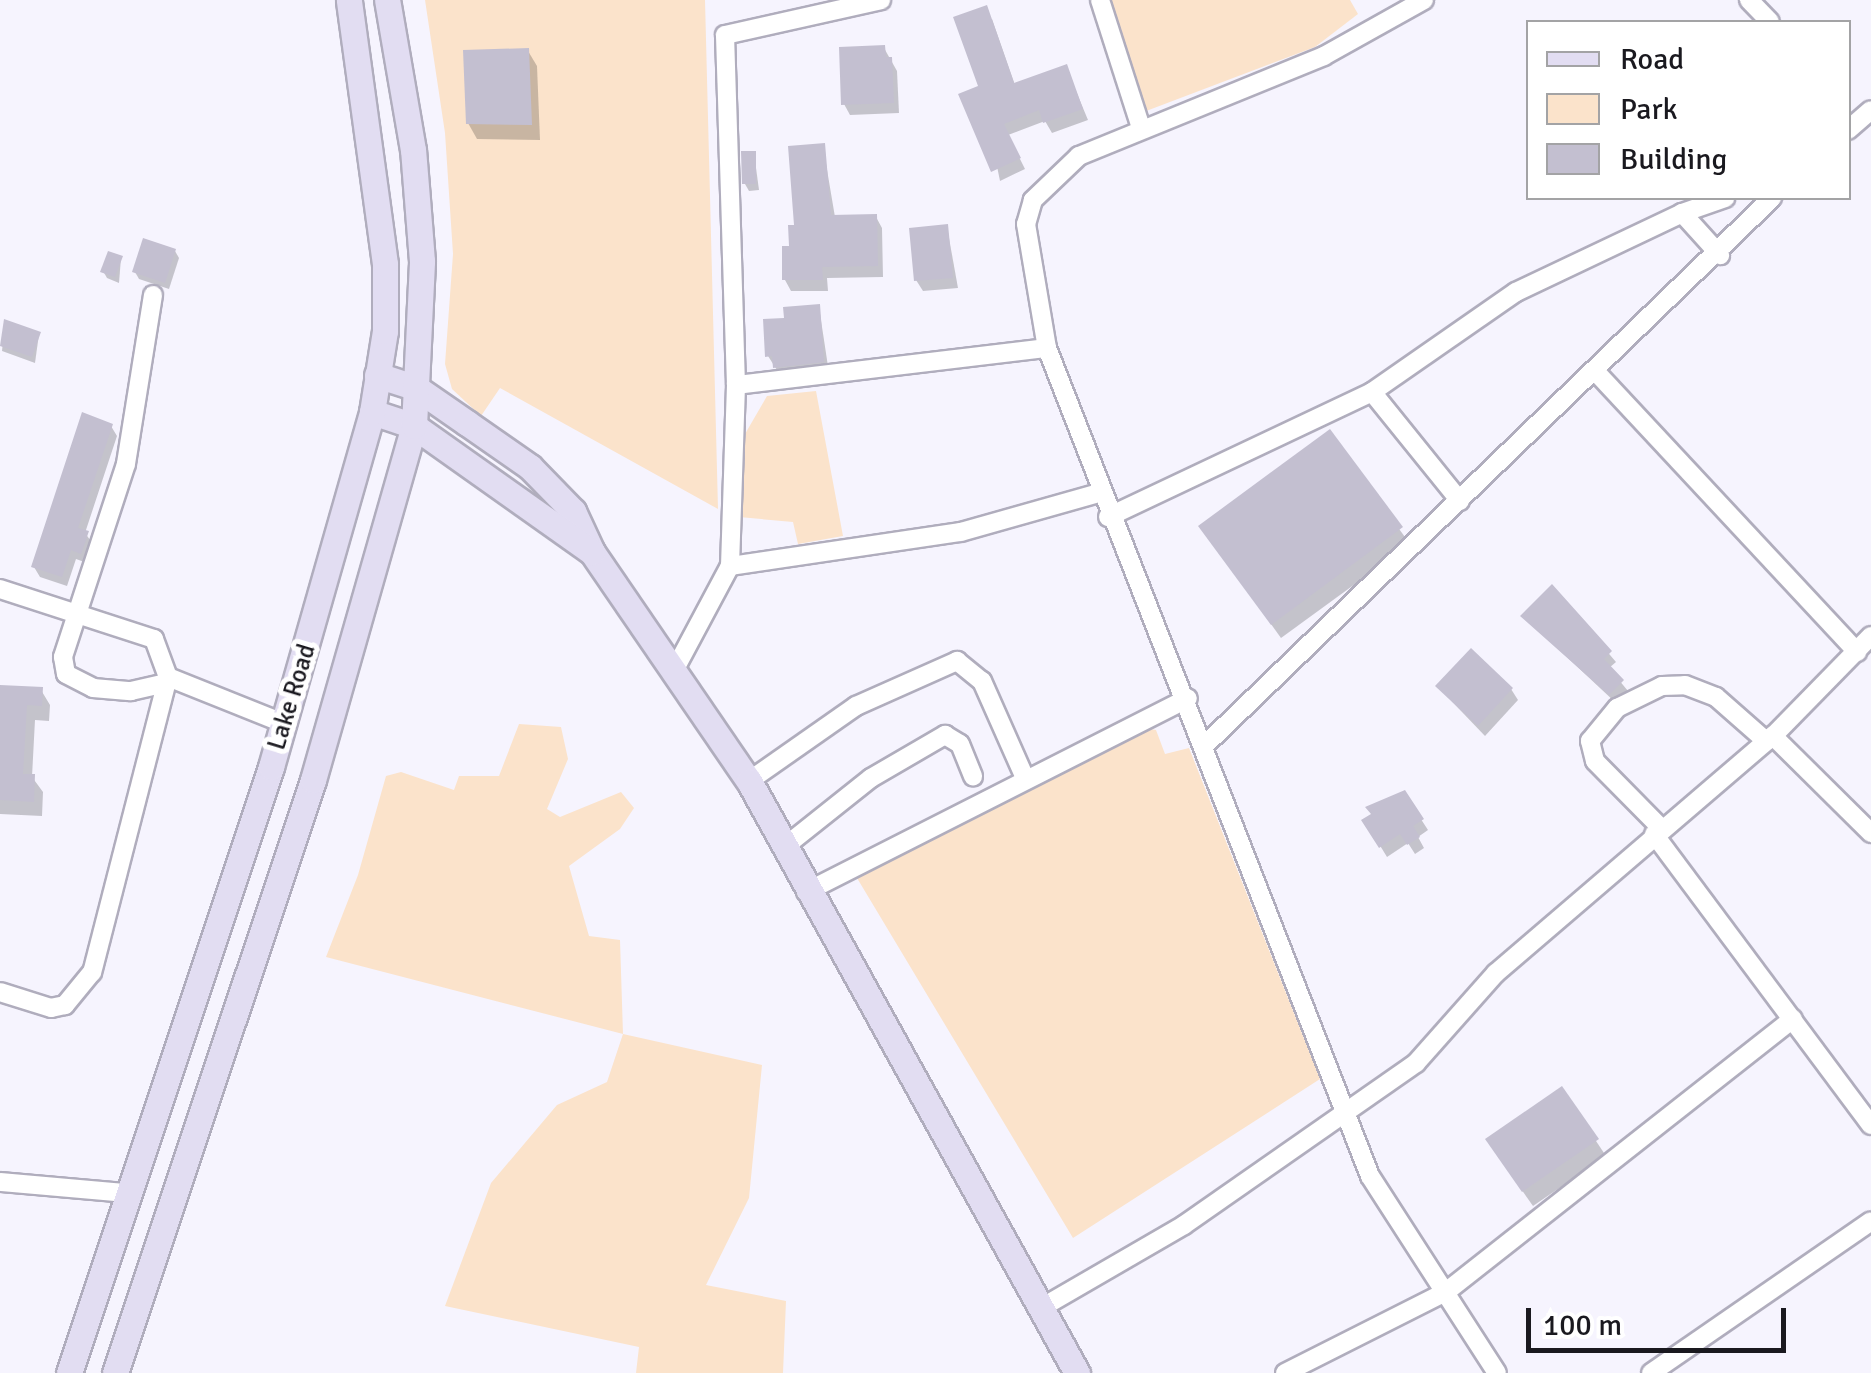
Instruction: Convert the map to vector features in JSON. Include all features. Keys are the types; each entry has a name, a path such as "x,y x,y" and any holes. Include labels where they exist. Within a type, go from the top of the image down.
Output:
{"main road":[{"name":"Lake Road","path":"70,1373 284,723 372,412 385,264 349,0"},
{"name":"Lake Road","path":"115,1373 313,780 414,426 422,261 414,150 387,0"},
{"path":"377,375 415,387 530,467 573,511 592,552 676,667 749,781 806,892 1077,1373"},
{"path":"372,412 414,426 592,552"}],"street":[{"path":"676,667 730,566 736,385 725,35 882,0"},
{"path":"1100,0 1140,128"},
{"path":"1424,0 1324,56 1079,156 1033,200 1026,224 1046,348 1108,516 1188,698 1370,1176 1498,1373"},
{"path":"1750,0 1768,20"},
{"path":"1108,516 1372,392 1516,292 1682,213 1719,200"},
{"path":"1205,745 1720,255 1770,200"},
{"path":"1682,213 1720,255"},
{"path":"152,295 126,464 75,612 62,658 66,674 114,690 167,680 284,723"},
{"path":"736,385 1046,348"},
{"path":"1596,372 1856,652"},
{"path":"1372,392 1460,501"},
{"path":"730,566 962,532 1100,494"},
{"path":"0,590 154,638 167,680 92,972 65,1005 51,1008 0,992"},
{"path":"1041,1308 1184,1225 1416,1062 1496,973 1769,739 1871,636"},
{"path":"749,781 856,706 957,661 982,680 1025,778"},
{"path":"1871,834 1769,739 1716,698 1685,685 1662,686 1618,708 1590,741 1595,761 1658,831 1871,1125"},
{"path":"806,892 1188,698"},
{"path":"783,848 880,772 946,735 960,744 972,777"},
{"path":"1285,1373 1447,1291 1793,1019"},
{"path":"0,1182 127,1193"},
{"path":"1650,1373 1871,1221"}],"green space":[{"path":"425,0 705,0 718,509 500,388 481,416 452,389 445,364 453,254 445,133"},
{"path":"1094,0 1350,0 1358,14 1315,47 1133,116"},
{"path":"816,391 843,536 798,544 793,522 739,517 745,434 767,396"},
{"path":"519,724 561,727 568,759 547,809 560,817 621,792 634,808 620,829 569,866 589,936 620,940 623,1034 326,957 358,875 386,776 401,772 454,790 459,776 499,776"},
{"path":"1144,728 1156,730 1165,754 1189,748 1320,1079 1073,1238 857,878"},
{"path":"623,1034 762,1065 749,1198 706,1285 786,1301 783,1373 636,1373 639,1347 445,1306 491,1183 557,1105 607,1082"}],"building":[{"path":"987,5 1014,83 1067,64 1083,109 1043,123 1039,110 1004,124 1021,158 991,172 958,94 978,86 953,17"},
{"path":"885,45 886,57 892,57 894,103 841,105 839,47"},
{"path":"529,48 532,125 466,124 463,50"},
{"path":"825,143 831,215 877,214 878,266 822,267 823,280 782,280 782,246 789,246 788,225 794,225 788,146"},
{"path":"741,151 756,151 756,184 742,184"},
{"path":"948,224 953,278 914,281 909,228"},
{"path":"143,238 176,249 165,283 132,272"},
{"path":"108,251 123,256 115,277 100,272"},
{"path":"820,304 824,362 773,368 772,356 765,357 763,319 784,318 783,307"},
{"path":"4,319 41,332 32,357 0,346"},
{"path":"82,412 113,424 78,528 89,531 81,554 71,550 62,577 31,567"},
{"path":"1330,429 1403,527 1271,625 1198,526"},
{"path":"1552,584 1612,651 1604,659 1624,680 1609,695 1520,616"},
{"path":"1471,648 1513,688 1478,726 1435,686"},
{"path":"0,685 43,687 42,706 27,705 23,774 35,774 34,802 0,800"},
{"path":"1405,790 1424,819 1413,826 1420,837 1407,845 1400,834 1379,848 1361,820 1371,814 1365,807"},
{"path":"1562,1086 1599,1139 1522,1192 1485,1139"}]}
